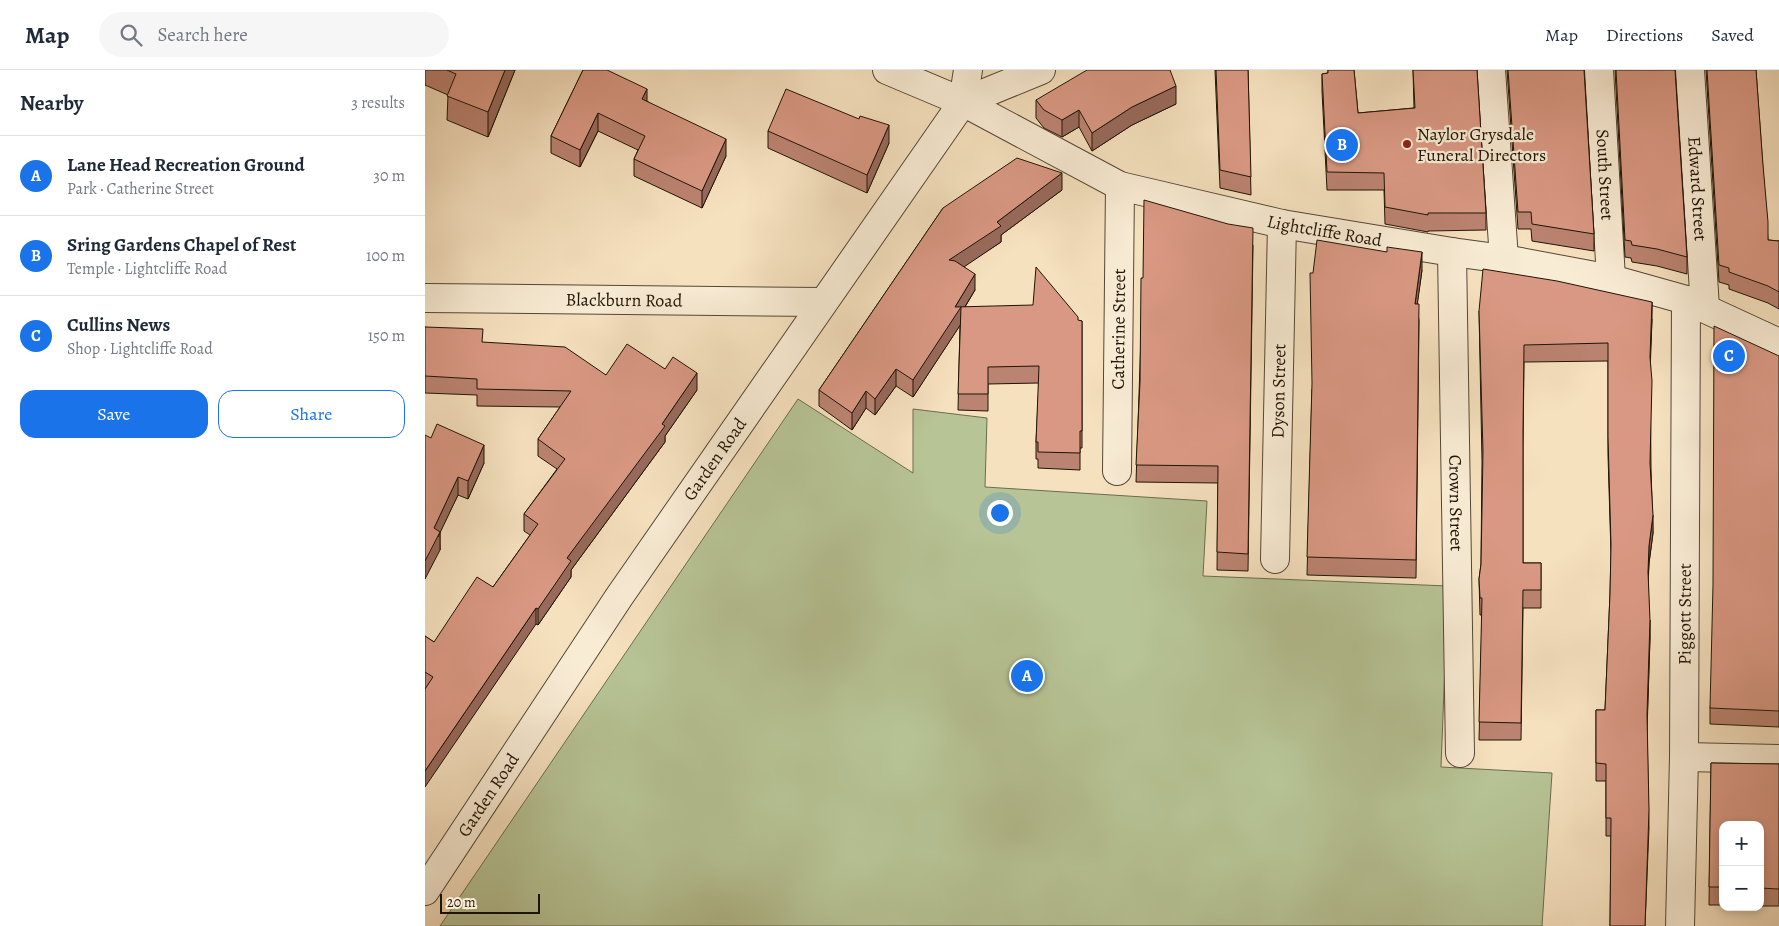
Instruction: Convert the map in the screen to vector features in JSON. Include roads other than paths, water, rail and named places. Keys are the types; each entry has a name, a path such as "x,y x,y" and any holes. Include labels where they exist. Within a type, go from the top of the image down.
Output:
{"street":[{"name":"Lightcliffe Road","path":"887,70 963,102 1121,186 1281,224 1504,259 1611,279 1695,304 1779,343"},
{"path":"963,102 968,70"},
{"path":"963,102 1041,70"},
{"path":"1491,70 1504,259"},
{"name":"South Street","path":"1599,70 1611,279"},
{"name":"Edward Street","path":"1690,70 1695,304"},
{"name":"Garden Road","path":"425,891 619,597 963,102"},
{"name":"Catherine Street","path":"1117,471 1121,186"},
{"name":"Dyson Street","path":"1275,559 1281,224"},
{"name":"Crown Street","path":"1452,252 1460,753"},
{"name":"Blackburn Road","path":"425,298 823,302"},
{"name":"Piggott Street","path":"1680,926 1695,304"},
{"path":"1684,757 1779,759"}],"place":[{"name":"Naylor Grysdale Funeral Directors","path":"1407,144"},
{"name":"Sring Gardens Chapel of Rest","path":"1342,145"},
{"name":"Cullins News","path":"1729,356"},
{"name":"Lane Head Recreation Ground","path":"1027,676"}]}
